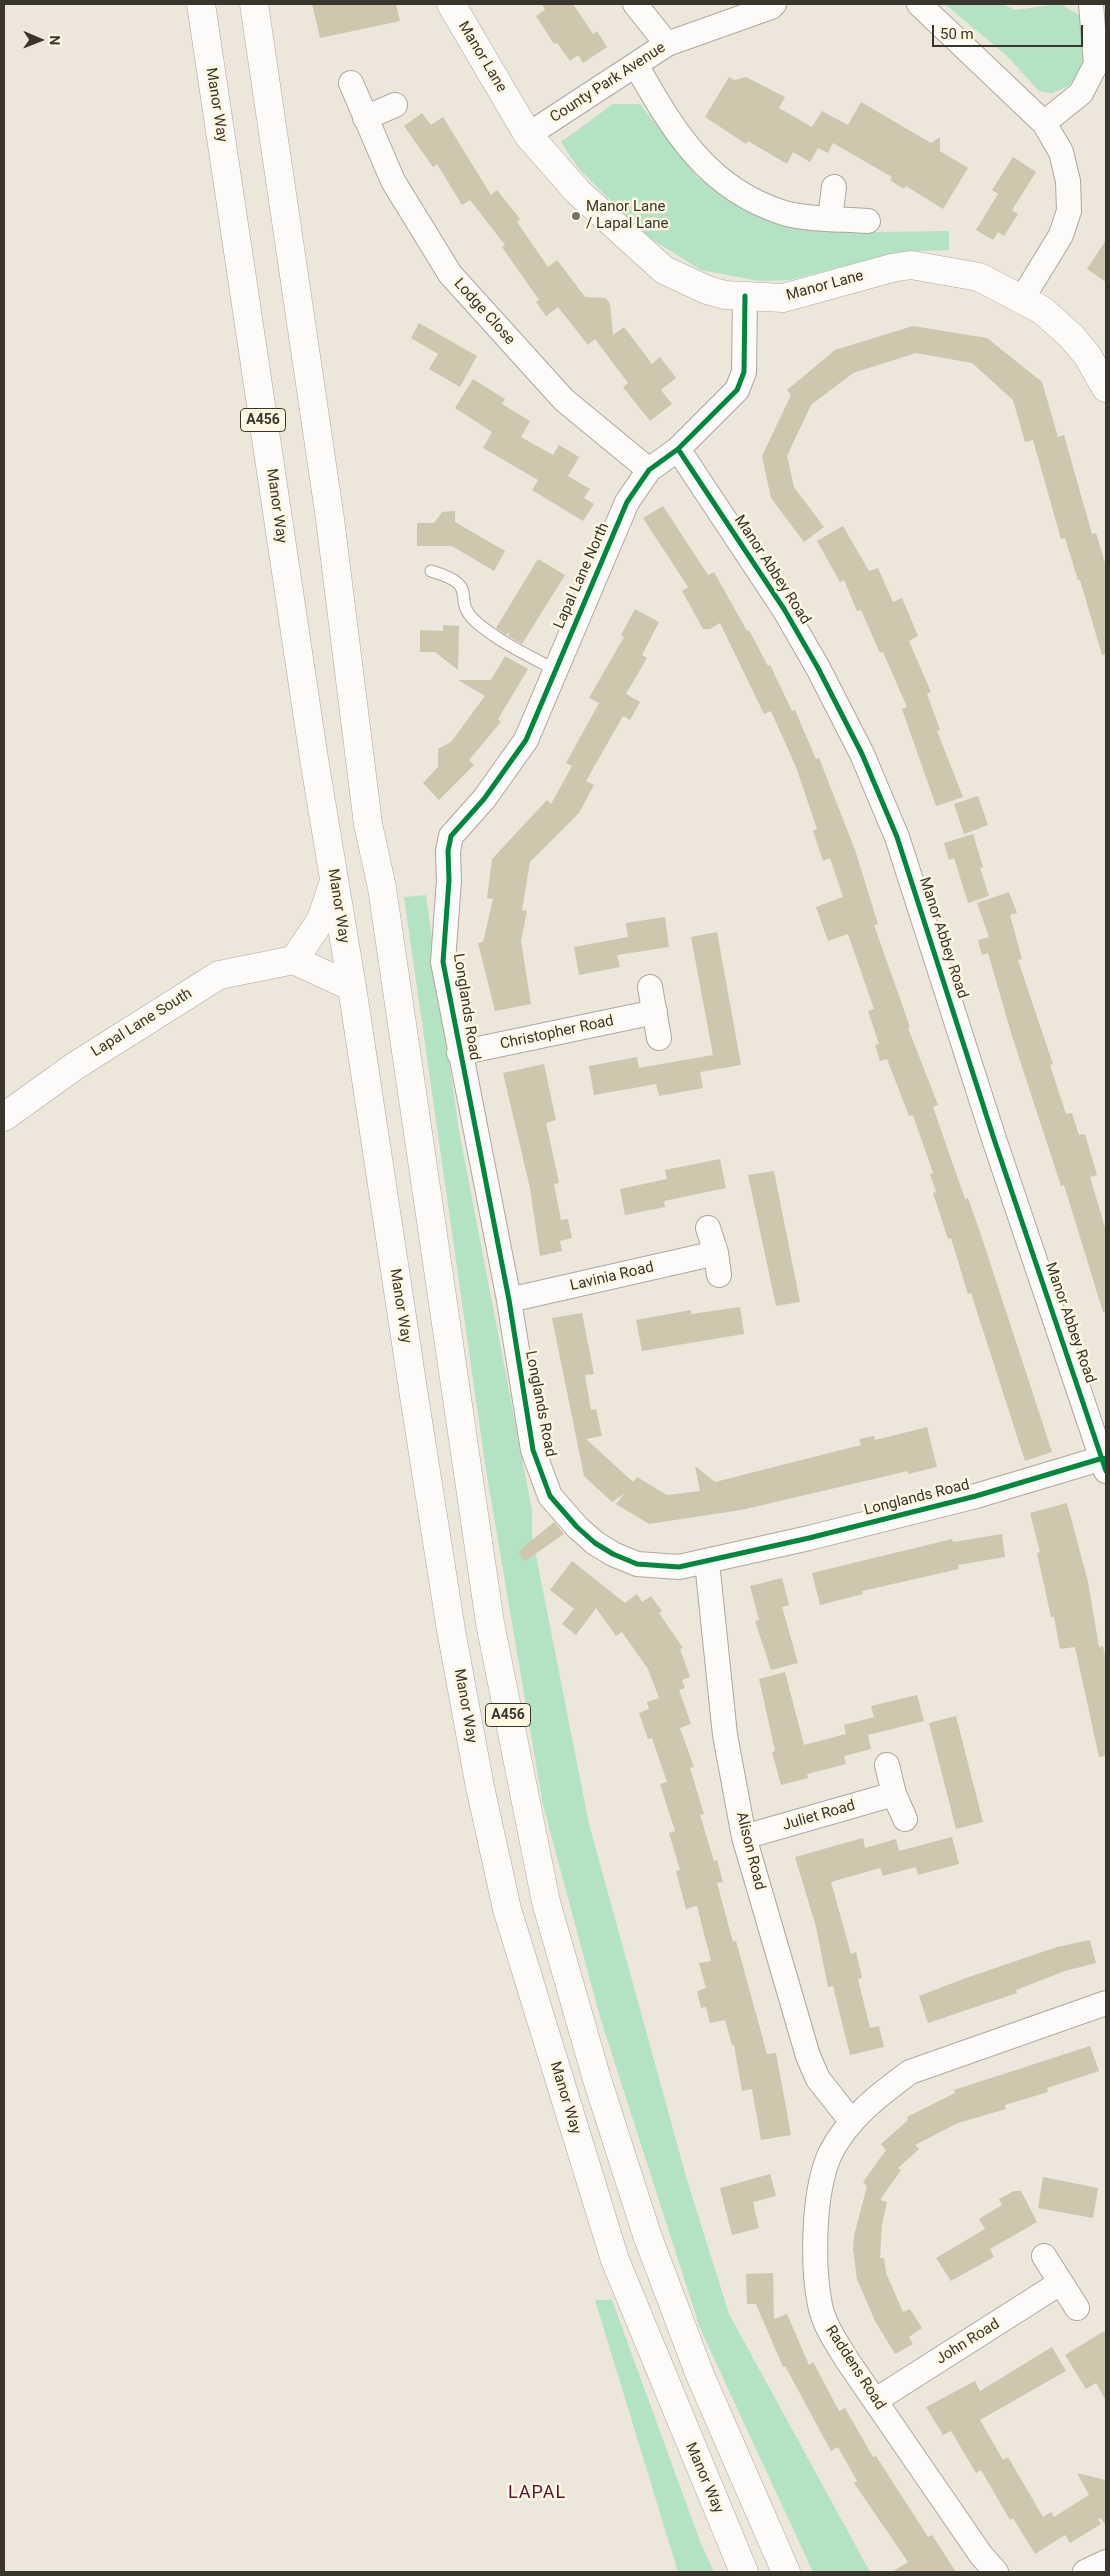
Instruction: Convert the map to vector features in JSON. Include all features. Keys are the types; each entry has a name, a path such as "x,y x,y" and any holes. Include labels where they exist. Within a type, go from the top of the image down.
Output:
{"main road":[{"name":"Manor Way","path":"201,4 334,881 451,1630 480,1787 507,1909 615,2260 744,2572"},
{"name":"A456","path":"254,4 330,519 368,824 382,888 460,1430 490,1623 546,1902 596,2076 647,2235 700,2375 786,2572"},
{"name":"Manor Lane","path":"451,4 528,135 578,192 664,270 707,290 725,295 783,298 892,268 911,265 979,277 1042,310 1071,336 1087,355 1106,388"},
{"path":"334,881 321,920 294,960 352,987"},
{"name":"Lapal Lane South","path":"4,1117 75,1066 219,975 294,960"}],"street":[{"path":"635,4 667,44"},
{"name":"County Park Avenue","path":"528,135 667,44 771,7 774,4"},
{"path":"919,4 1044,123 1061,152 1068,181 1070,211 1061,235 1022,299"},
{"path":"1044,123 1081,93 1096,64 1091,4"},
{"path":"636,65 660,107 697,160 719,177 756,201 785,213 868,221"},
{"name":"Lodge Close","path":"351,83 393,181 450,274 564,400 649,470"},
{"path":"365,118 395,105"},
{"path":"830,218 834,187"},
{"name":"Lapal Lane North","path":"449,880 448,851 451,836 484,799 526,740 554,670 628,502 649,470 678,449 737,390 744,372 746,296"},
{"name":"Manor Abbey Road","path":"678,449 784,609 818,668 876,787 897,837 994,1139 1105,1464"},
{"name":"Longlands Road","path":"449,880 443,962 459,1053 509,1300 533,1450 550,1496 577,1527 595,1542 638,1564 679,1566 707,1562 1105,1464"},
{"path":"650,986 659,1038"},
{"name":"Christopher Road","path":"459,1053 656,1012"},
{"name":"Lavinia Road","path":"509,1300 717,1264 708,1228"},
{"name":"Alison Road","path":"707,1562 725,1735 744,1837 808,2056 818,2079 852,2122"},
{"path":"887,1765 894,1794 905,1819"},
{"name":"Juliet Road","path":"744,1837 894,1794"},
{"name":"Raddens Road","path":"996,2572 981,2555 828,2329 820,2306 815,2259 815,2224 819,2195 830,2154 852,2122 887,2089 910,2072 1106,2003"},
{"path":"1044,2256 1077,2308"},
{"name":"John Road","path":"876,2400 1060,2283"},
{"path":"1085,2572 1106,2562"}],"lane":[{"path":"431,571 451,577 459,582 464,590 466,608 474,620 494,636 554,670"}],"green space":[{"path":"945,4 1002,4 1015,10 1060,4 1085,18 1084,63 1069,86 1052,93 1039,91 1008,57"},
{"path":"613,104 640,104 697,177 746,209 787,222 875,232 949,231 949,250 899,252 790,280 759,281 701,270 645,235 579,169 561,142"},
{"path":"426,895 459,1131 532,1510 532,1535 589,1824 687,2180 729,2314 870,2572 813,2572 700,2328 600,2017 543,1805 486,1470 404,897"},
{"path":"595,2300 612,2300 701,2544 714,2572 678,2572"}],"building":[{"path":"312,4 396,4 400,21 320,38"},
{"path":"542,4 573,4 593,34 597,31 607,47 583,63 578,55 570,61 557,43 554,44 536,16 545,10"},
{"path":"729,77 734,80 746,77 785,97 779,108 812,127 822,111 848,125 861,102 931,143 940,137 940,151 968,168 943,209 906,186 904,189 890,180 892,177 833,143 828,153 818,148 810,162 793,152 787,164 748,141 746,144 705,117"},
{"path":"422,113 431,125 443,117 491,195 497,190 520,219 517,222 548,267 557,260 585,297 606,298 610,304 613,335 624,327 652,364 660,357 676,378 661,390 672,404 650,421 623,387 628,383 595,339 588,345 558,307 546,316 536,302 539,300 502,247 505,245 470,200 462,205 437,164 433,167 404,126"},
{"path":"1013,157 1036,172 1012,210 1018,214 1004,236 998,232 993,240 976,230 998,194 992,190"},
{"path":"1106,240 1106,282 1087,269"},
{"path":"419,323 477,356 460,387 429,369 438,354 411,338"},
{"path":"913,326 987,338 1042,382 1058,437 1064,435 1092,534 1096,533 1106,566 1106,654 1102,655 1080,580 1078,580 1065,538 1061,539 1033,440 1025,442 1013,400 972,363 916,353 853,373 811,405 787,456 794,487 824,527 804,542 771,498 762,456 791,395 787,390 835,350"},
{"path":"473,379 505,399 502,404 530,421 521,437 553,455 559,445 579,457 568,476 590,489 584,498 594,504 583,521 532,490 538,480 483,448 492,432 455,408"},
{"path":"663,506 708,575 714,572 768,666 770,665 792,711 795,710 816,759 819,758 855,850 878,924 874,925 910,1027 908,1028 938,1105 933,1107 965,1199 968,1198 980,1232 1052,1452 1025,1461 971,1293 968,1294 951,1238 948,1239 933,1193 936,1192 930,1174 933,1173 913,1115 909,1116 887,1059 880,1061 875,1045 879,1044 868,1011 874,1009 848,934 828,941 816,907 843,897 830,858 823,861 813,831 817,829 796,767 771,711 764,714 720,623 710,629 703,629 682,591 688,587 643,518"},
{"path":"455,511 455,522 505,551 494,571 452,546 417,546 417,523 434,523 442,512"},
{"path":"843,526 869,571 878,568 893,602 902,598 918,636 909,641 931,692 927,694 940,730 937,731 963,797 936,806 902,709 907,707 883,652 880,653 861,610 857,611 844,580 840,582 817,541"},
{"path":"538,559 565,575 522,644 508,636 510,632 506,635 496,628"},
{"path":"635,609 659,622 642,655 647,658 626,694 640,702 630,720 623,716 586,781 594,785 579,813 530,862 522,910 527,911 521,941 531,1004 495,1011 478,943 483,942 493,899 487,898 492,859 547,800 551,804 572,766 566,763 599,703 589,698 624,637 621,635"},
{"path":"443,625 459,626 458,670 435,652 420,652 420,630 443,631"},
{"path":"505,656 528,669 498,719 501,722 469,760 474,765 439,800 423,783 438,767 438,749 451,742 485,696 458,680 491,680"},
{"path":"978,796 988,825 964,834 954,804"},
{"path":"973,834 983,867 980,868 989,896 968,903 954,858 949,860 944,843"},
{"path":"1009,892 1017,913 1010,915 1022,959 1018,960 1053,1064 1050,1065 1066,1114 1072,1113 1079,1135 1085,1134 1097,1175 1090,1177 1106,1231 1106,1311 1103,1312 1064,1185 1061,1186 1012,1036 988,953 982,955 978,940 989,937 977,903"},
{"path":"665,917 669,947 617,955 620,967 579,975 574,947 628,937 626,923"},
{"path":"717,932 741,1065 700,1072 703,1088 659,1096 656,1084 594,1095 589,1066 637,1057 639,1068 713,1055 691,937"},
{"path":"544,1064 556,1120 546,1123 559,1183 554,1184 561,1220 568,1219 572,1238 560,1241 562,1251 540,1256 530,1188 503,1073"},
{"path":"720,1159 726,1188 664,1201 665,1207 625,1215 620,1189 667,1179 665,1170"},
{"path":"774,1171 800,1302 776,1306 748,1175"},
{"path":"740,1307 744,1334 642,1351 636,1320 691,1310 691,1314"},
{"path":"582,1313 594,1374 585,1375 591,1410 596,1409 602,1436 586,1439 633,1482 637,1477 667,1495 700,1491 695,1466 715,1482 861,1445 859,1439 874,1436 875,1440 927,1427 937,1467 908,1474 908,1471 741,1510 649,1524 616,1504 625,1493 612,1502 584,1476 552,1318"},
{"path":"1067,1503 1088,1582 1099,1647 1103,1646 1106,1662 1106,1756 1099,1757 1075,1647 1060,1649 1054,1617 1051,1617 1037,1553 1040,1552 1030,1513"},
{"path":"554,1522 564,1534 525,1561 518,1552"},
{"path":"1002,1534 1005,1557 958,1565 959,1569 862,1591 863,1594 820,1605 812,1573 952,1539 953,1542"},
{"path":"572,1561 625,1603 637,1594 642,1602 651,1596 662,1611 659,1613 683,1648 680,1649 690,1677 682,1680 685,1688 679,1690 691,1724 680,1728 694,1767 690,1768 704,1814 700,1815 714,1861 717,1860 723,1882 717,1883 733,1942 736,1941 767,2054 776,2053 791,2135 761,2140 752,2089 742,2091 734,2045 732,2045 725,2020 710,2023 706,2007 701,2008 697,1991 706,1988 699,1963 711,1961 697,1906 686,1909 676,1871 680,1870 669,1833 675,1831 660,1784 667,1782 652,1738 648,1739 639,1713 649,1709 647,1702 659,1698 648,1669 622,1632 616,1636 596,1608 576,1635 562,1624 574,1609 550,1590"},
{"path":"782,1578 789,1605 782,1607 798,1663 771,1670 755,1621 759,1620 750,1586"},
{"path":"785,1672 804,1745 846,1734 844,1725 874,1717 871,1706 917,1695 924,1721 868,1735 871,1749 844,1756 846,1764 807,1774 808,1778 781,1785 772,1752 775,1751 759,1679"},
{"path":"956,1716 983,1822 956,1829 929,1723"},
{"path":"952,1837 959,1864 918,1875 916,1867 883,1876 880,1868 831,1882 851,1954 856,1952 862,1978 858,1979 870,2028 879,2026 884,2047 850,2055 833,1986 828,1987 816,1927 795,1857 863,1838 865,1848 896,1839 899,1851"},
{"path":"1090,1940 1096,1963 1065,1971 1016,1990 1017,1993 928,2023 919,1996 1057,1947"},
{"path":"1090,2046 1099,2071 1047,2088 1048,2092 1005,2105 1006,2109 958,2123 915,2145 919,2149 898,2168 901,2170 880,2200 887,2202 882,2224 880,2258 884,2258 886,2273 903,2312 910,2309 922,2328 909,2337 913,2344 895,2354 875,2321 857,2279 853,2250 854,2236 867,2186 863,2182 886,2150 881,2144 908,2120 907,2117 955,2093 954,2090"},
{"path":"770,2174 776,2196 753,2202 759,2228 732,2235 720,2188"},
{"path":"1043,2177 1098,2188 1093,2218 1038,2208"},
{"path":"1014,2191 1021,2191 1037,2222 990,2249 994,2257 951,2281 936,2258 985,2229 979,2219 1002,2205 999,2199"},
{"path":"773,2273 774,2319 787,2314 809,2365 813,2362 839,2411 845,2408 873,2457 876,2456 928,2537 932,2535 956,2572 892,2572 908,2562 854,2483 857,2481 838,2447 831,2451 785,2366 783,2367 756,2304 747,2304 746,2274"},
{"path":"1106,2330 1106,2401 1096,2383 1086,2389 1065,2355"},
{"path":"1052,2347 1066,2371 980,2420 1003,2460 1008,2457 1043,2517 1051,2512 1054,2517 1089,2495 1077,2473 1106,2480 1106,2527 1101,2518 1098,2519 1101,2524 1070,2543 1065,2535 1035,2554 1013,2518 1010,2520 981,2470 976,2473 951,2431 943,2435 926,2407 975,2381 980,2391"}],"cycle path":[{"path":"745,296 744,372 737,390 678,449 649,470 627,502 526,740 484,799 451,836 448,851 449,880 443,962 509,1300 533,1450 550,1496 577,1527 595,1543 613,1554 637,1564 679,1567 809,1538 976,1496 1103,1458"},
{"path":"678,449 784,609 818,668 862,754 897,837 994,1139 1106,1471"}],"place":[{"name":"Manor Lane / Lapal Lane","path":"576,216"}],"district":[{"name":"LAPAL","path":"537,2493"}]}
